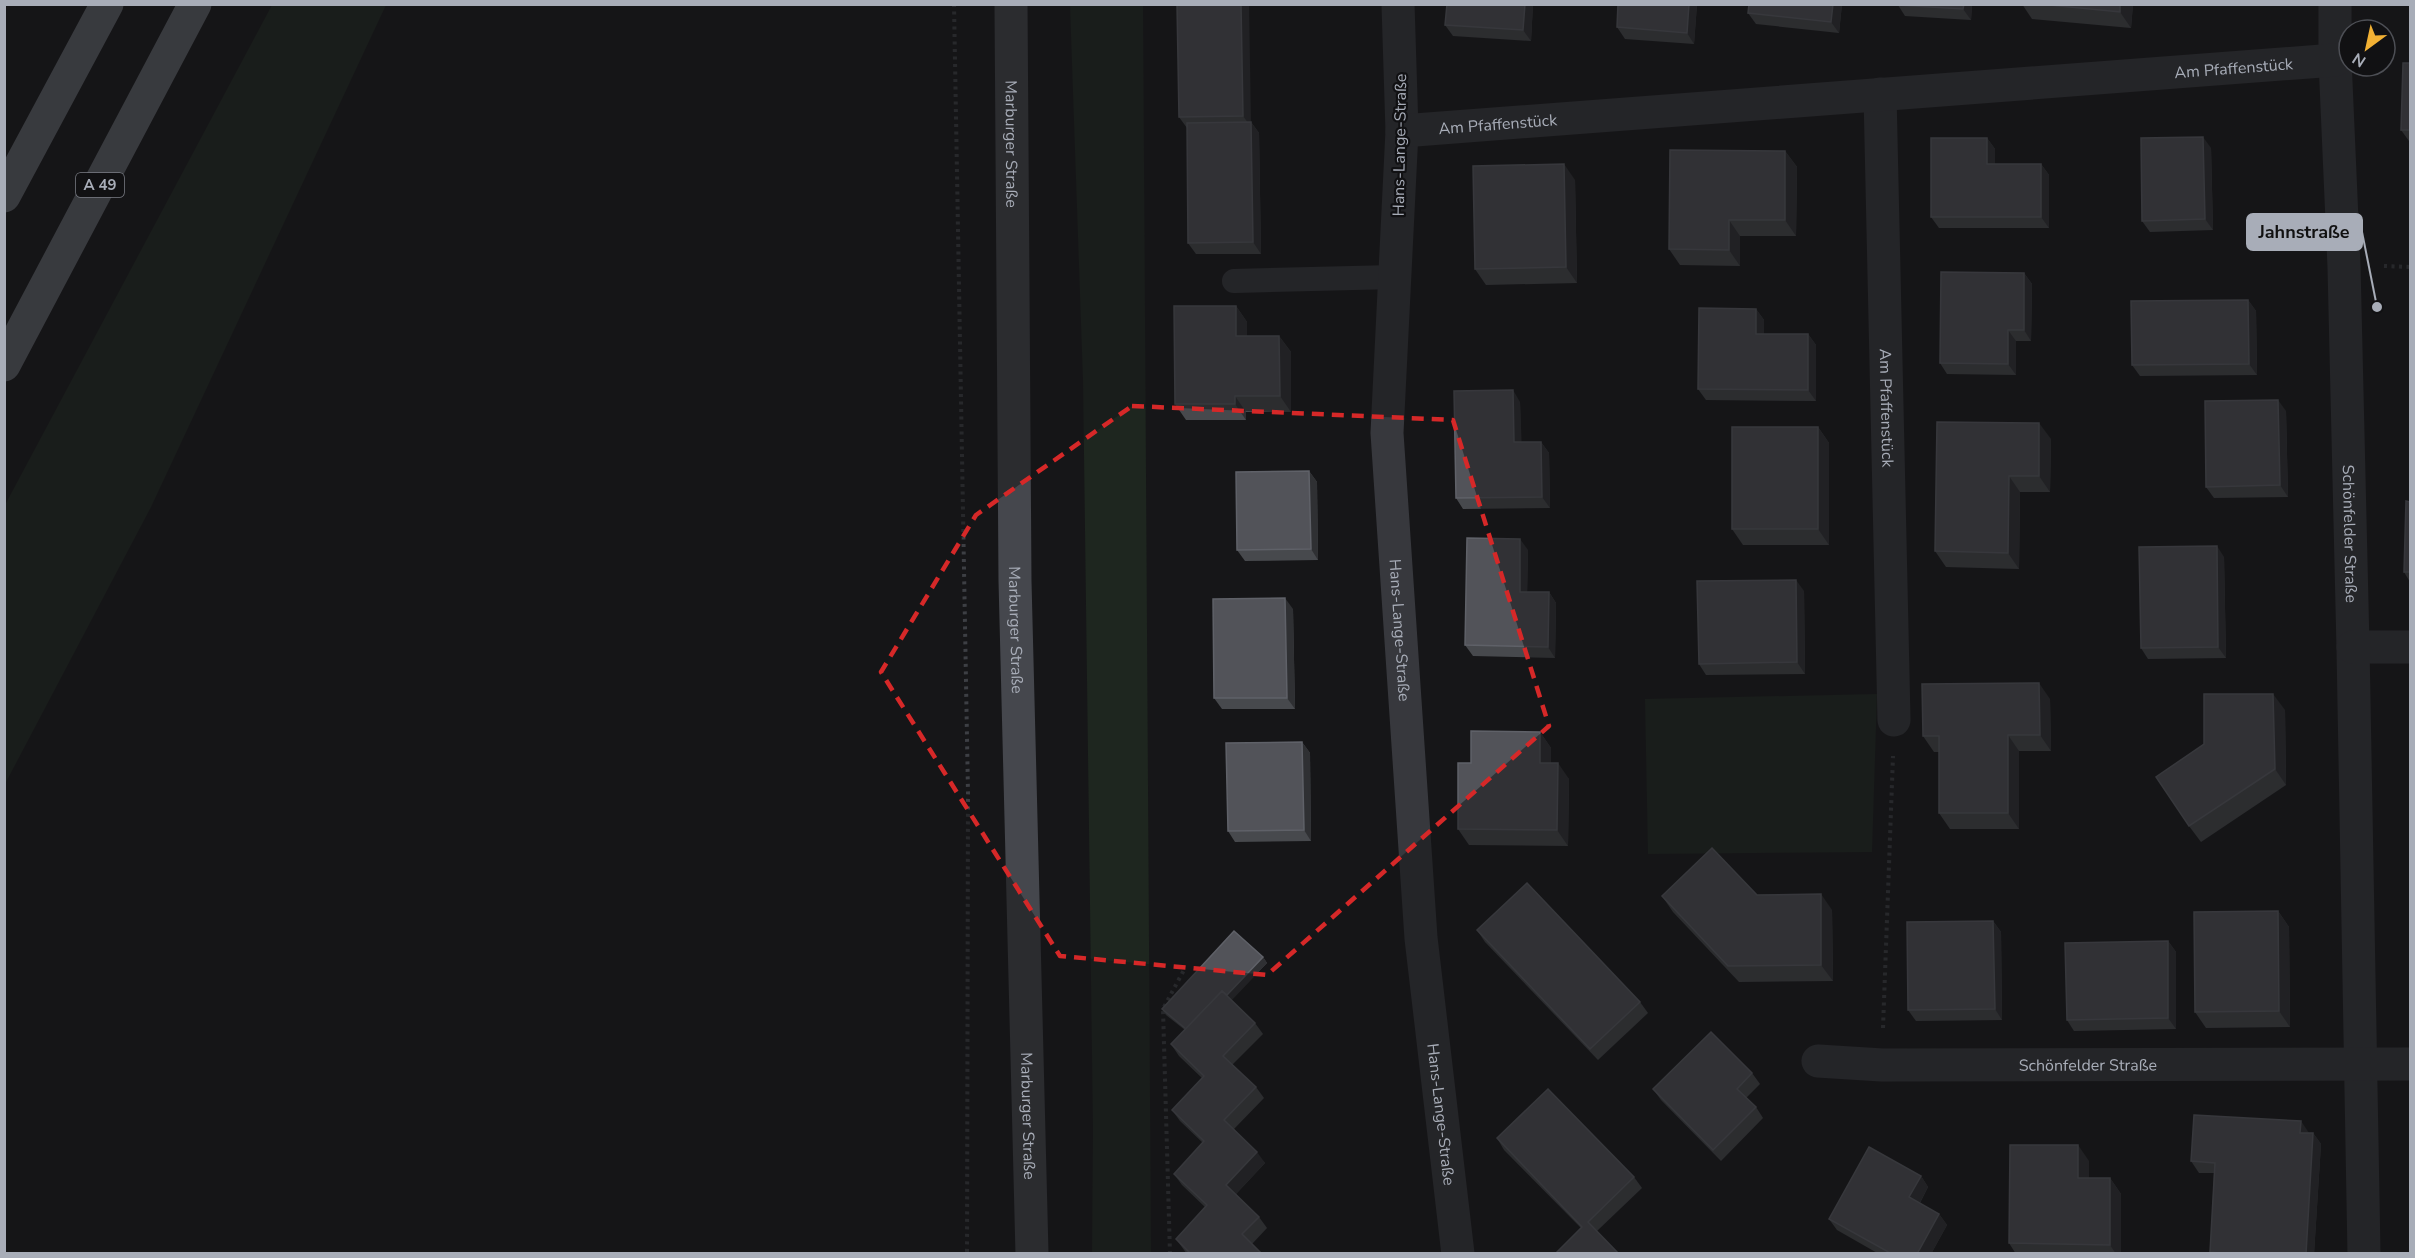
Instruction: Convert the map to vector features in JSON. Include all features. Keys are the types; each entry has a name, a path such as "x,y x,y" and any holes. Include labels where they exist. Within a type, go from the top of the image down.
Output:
{"highway":[{"path":"4,196 107,4"},
{"name":"A 49","path":"4,365 195,4"}],"street":[{"name":"Marburger Straße","path":"1011,4 1016,593 1032,1254"},
{"name":"Hans-Lange-Straße","path":"1398,4 1402,131 1387,433 1421,938 1458,1254"},
{"name":"Schönfelder Straße","path":"2335,4 2353,647 2364,1254"},
{"name":"Am Pfaffenstück","path":"1402,131 2335,60"},
{"name":"Am Pfaffenstück","path":"1880,94 1894,720"},
{"path":"2353,647 2410,647"},
{"name":"Schönfelder Straße","path":"1818,1061 1882,1065 2359,1063"},
{"path":"2359,1063 2410,1064"}],"lane":[{"path":"1234,282 1395,277"}],"path":[{"path":"954,4 968,794 967,1254"},
{"path":"1882,1065 1894,720"},
{"path":"1170,1254 1163,1010 1185,968"}],"highlighted area":[{"path":"1132,406 1453,420 1549,726 1267,975 1060,956 881,672 976,515"}],"shaded area":[{"path":"272,5 386,5 151,507 5,784 5,505"},
{"path":"1070,5 1143,5 1151,1253 1092,1253 1093,1129 1083,380"},
{"path":"1877,694 1872,852 1648,854 1645,699"}],"building":[{"path":"1177,4 1241,4 1243,116 1179,117"},
{"path":"1447,4 1525,4 1523,30 1445,25"},
{"path":"1618,4 1689,4 1687,33 1617,27"},
{"path":"1749,4 1833,4 1831,22 1748,13"},
{"path":"1898,4 1964,4 1963,9"},
{"path":"2039,4 2120,4 2120,12"},
{"path":"2403,63 2410,63 2410,130 2401,130"},
{"path":"1251,122 1253,242 1188,243 1187,123"},
{"path":"2203,137 2205,219 2142,221 2141,138"},
{"path":"1931,138 1987,138 1987,164 2041,164 2041,217 1931,217"},
{"path":"1670,150 1785,151 1785,220 1729,220 1729,250 1669,249"},
{"path":"1564,164 1566,267 1475,269 1473,166"},
{"path":"1941,272 2024,273 2024,330 2008,330 2008,364 1940,363"},
{"path":"2248,300 2249,364 2132,365 2131,301"},
{"path":"1174,306 1236,306 1236,336 1279,336 1280,396 1235,396 1235,404 1175,404"},
{"path":"1699,308 1756,309 1756,334 1808,334 1808,390 1698,389"},
{"path":"1513,390 1514,442 1541,442 1542,497 1456,498 1454,391"},
{"path":"2278,400 2280,485 2206,487 2205,401"},
{"path":"1937,422 2039,423 2039,476 2009,476 2008,553 1935,551"},
{"path":"1732,427 1818,427 1818,529 1732,529"},
{"path":"1309,471 1311,549 1237,550 1236,472"},
{"path":"2406,501 2410,502 2410,572 2404,572"},
{"path":"1467,538 1520,539 1520,592 1549,592 1548,647 1465,645"},
{"path":"2217,546 2218,647 2141,648 2139,547"},
{"path":"1796,580 1797,662 1699,664 1697,581"},
{"path":"1285,598 1287,698 1214,698 1213,599"},
{"path":"2039,683 2040,735 2008,735 2008,813 1939,813 1939,736 1923,736 1922,684"},
{"path":"2204,694 2273,694 2275,769 2189,826 2156,777 2204,744"},
{"path":"1471,731 1540,732 1540,763 1558,763 1557,830 1458,829 1458,763 1471,763"},
{"path":"1302,742 1304,830 1228,831 1226,743"},
{"path":"1712,848 1757,895 1821,894 1821,965 1728,966 1662,896"},
{"path":"1527,883 1640,1002 1590,1049 1477,930"},
{"path":"2278,911 2279,1011 2195,1012 2194,912"},
{"path":"1993,921 1995,1009 1908,1010 1907,922"},
{"path":"1234,931 1263,957 1227,995 1222,991 1186,1029 1162,1009"},
{"path":"2168,941 2168,1018 2067,1020 2065,943"},
{"path":"1222,991 1255,1023 1223,1056 1256,1087 1224,1120 1257,1152 1226,1185 1259,1217 1242,1234 1262,1254 1191,1254 1176,1239 1207,1205 1174,1174 1204,1141 1172,1110 1204,1076 1171,1044"},
{"path":"1711,1032 1752,1073 1737,1089 1756,1107 1713,1150 1653,1089"},
{"path":"1548,1089 1634,1177 1588,1222 1619,1254 1555,1254 1582,1227 1497,1138"},
{"path":"2194,1115 2301,1121 2300,1133 2313,1133 2306,1254 2210,1252 2215,1163 2191,1161"},
{"path":"2010,1145 2078,1145 2078,1178 2110,1178 2110,1245 2009,1243"},
{"path":"1869,1147 1921,1176 1909,1197 1939,1214 1917,1254 1892,1254 1829,1219"}],"place":[{"name":"Jahnstraße","path":"2377,307"}]}
